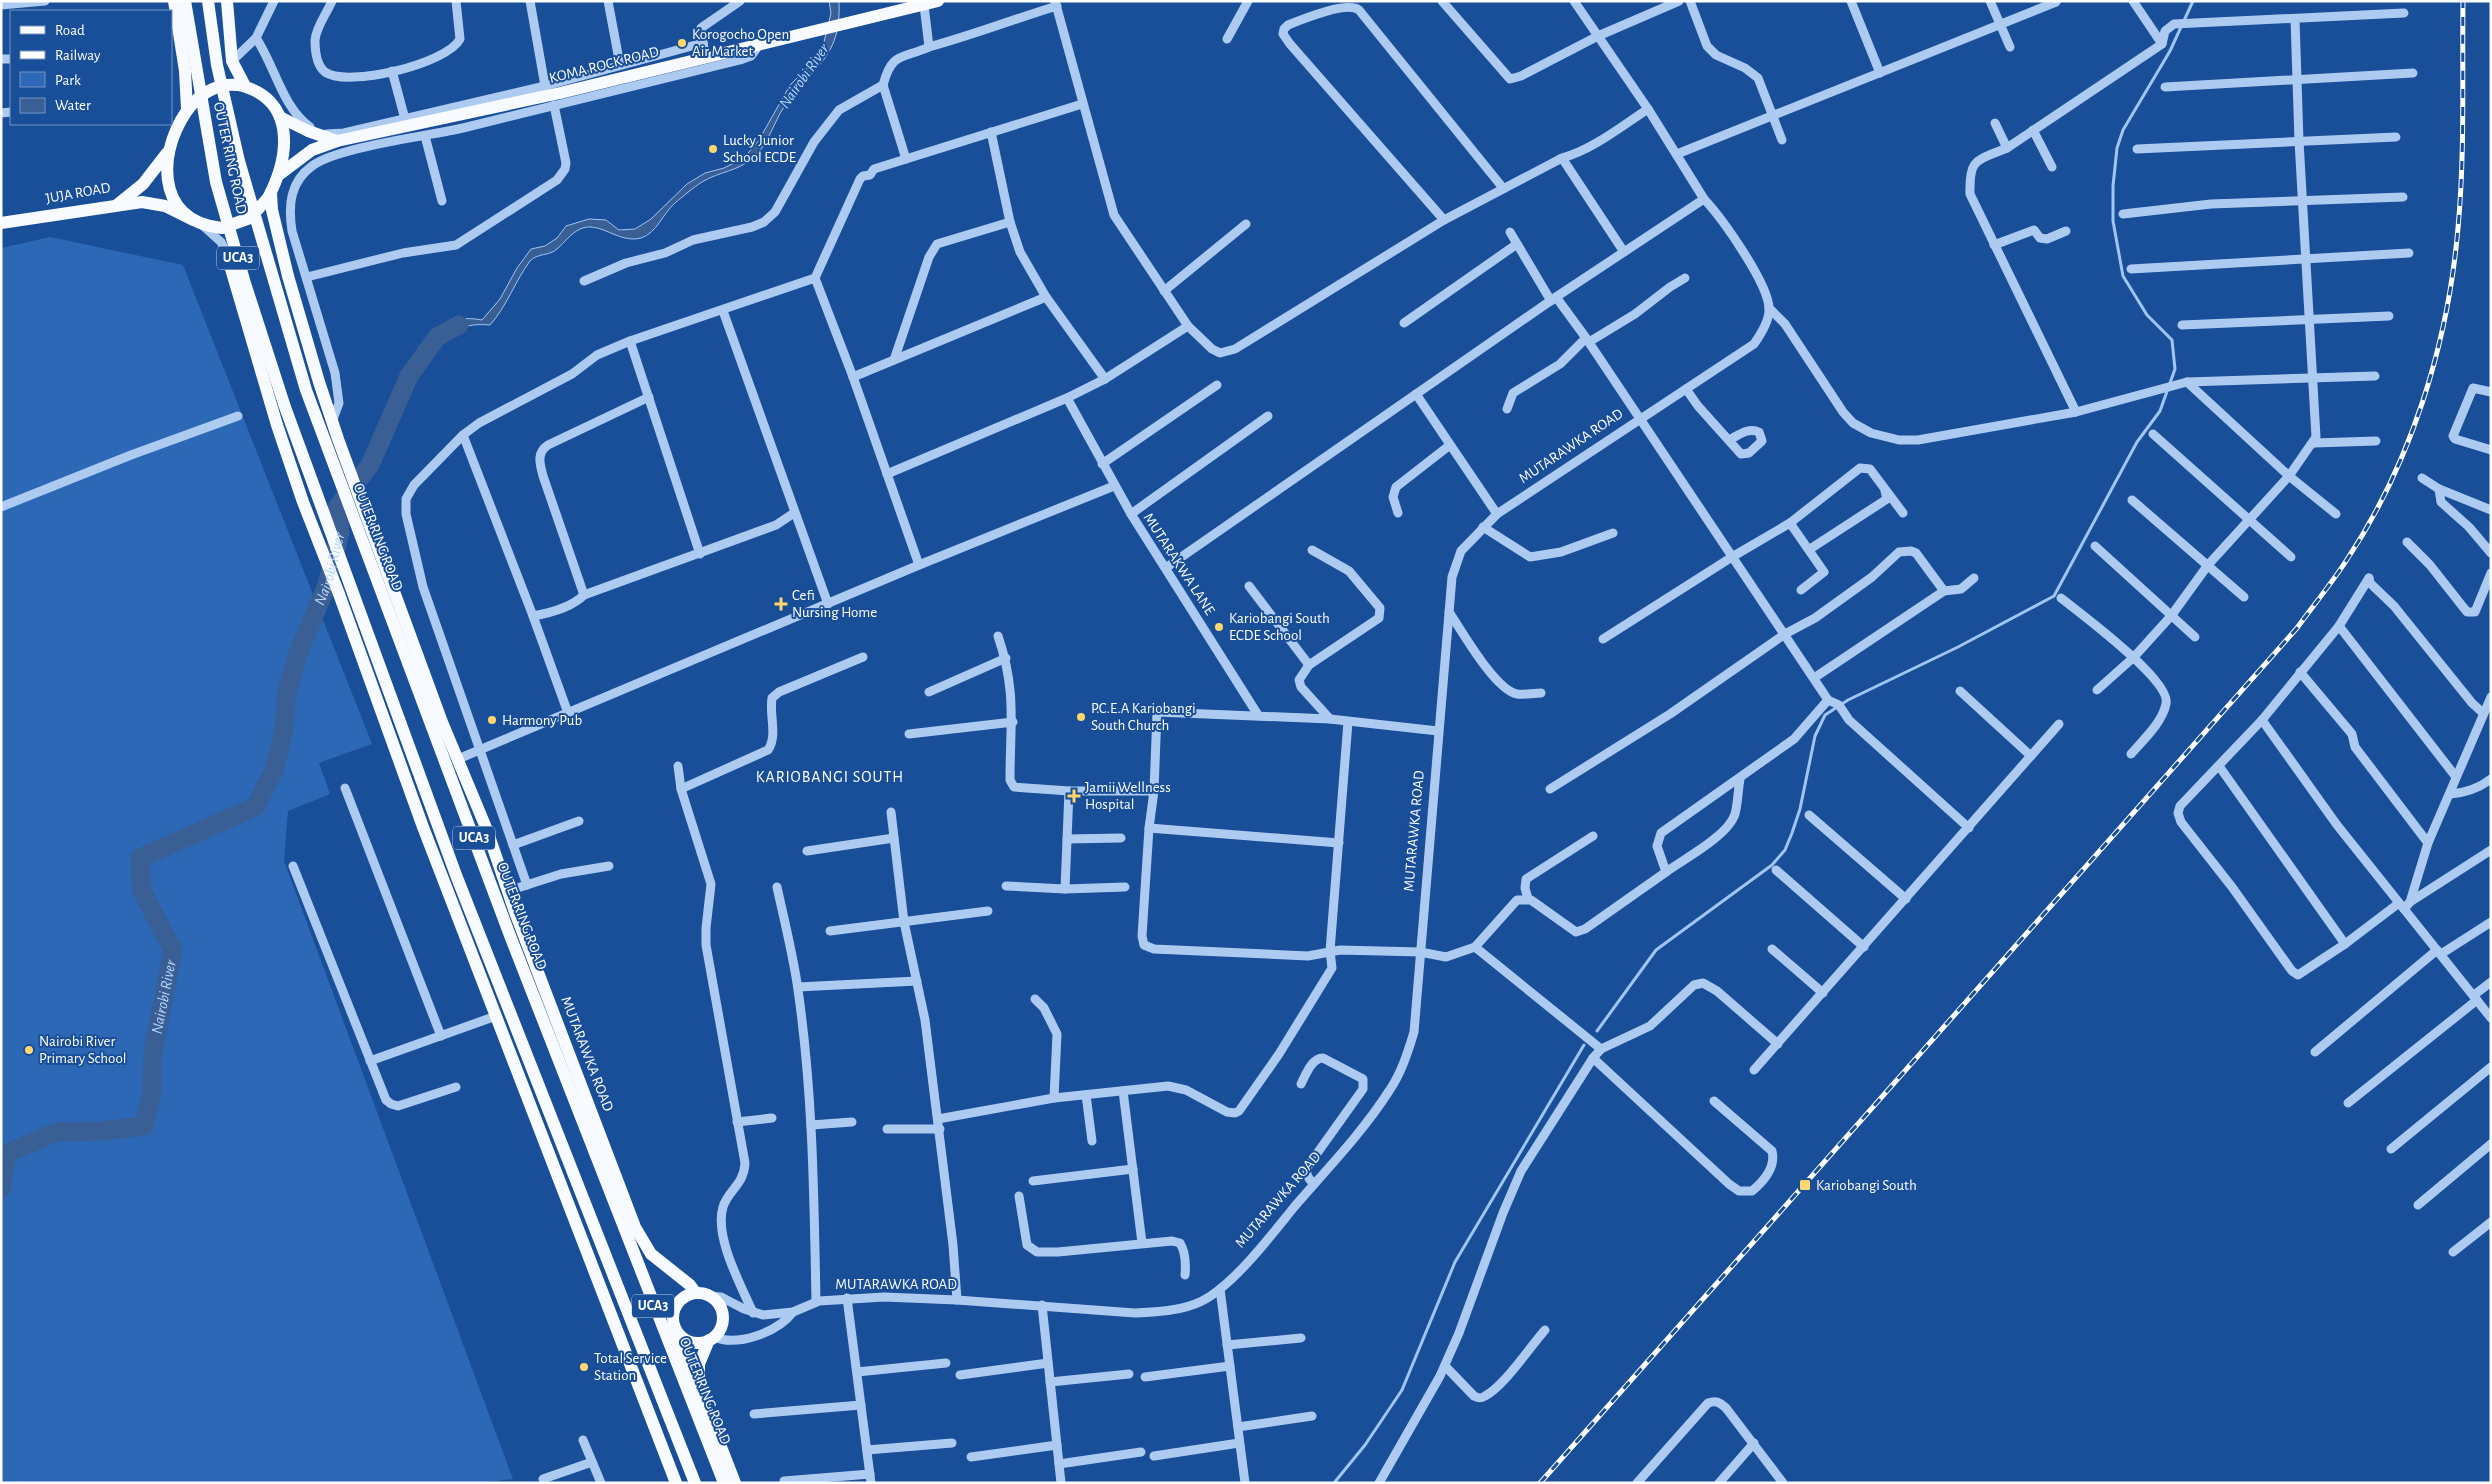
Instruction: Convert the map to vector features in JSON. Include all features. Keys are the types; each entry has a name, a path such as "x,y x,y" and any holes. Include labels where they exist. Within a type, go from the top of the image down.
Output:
{"main road":[{"name":"OUTER RING ROAD","path":"174,1 190,106"},
{"name":"OUTER RING ROAD","path":"185,1 216,182 244,280 276,380 408,743 558,1138 695,1483"},
{"name":"OUTER RING ROAD","path":"208,1 217,65 239,161 306,390 509,933 724,1483"},
{"path":"227,1 232,61 242,86 268,100 280,117 308,131 337,141"},
{"name":"KOMA ROCK ROAD","path":"280,174 312,150 337,141 560,93 706,56 798,37 938,1"},
{"name":"OUTER RING ROAD","path":"242,86 221,85 207,91 190,106 168,151 167,184 178,206 197,222 222,228 250,218 269,195 280,174 284,145 280,117"},
{"name":"JUJA ROAD","path":"1,223 117,204 143,184 168,151"},
{"name":"OUTER RING ROAD","path":"269,195 288,276 332,422 428,682 487,830 508,891"},
{"path":"117,204 154,203 165,206 197,222"},
{"name":"OUTER RING ROAD","path":"226,252 277,425 312,525 339,594 394,749 676,1483"},
{"path":"382,594 383,556"},
{"path":"394,749 408,743"},
{"path":"479,850 508,891"},
{"name":"MUTARAWKA ROAD","path":"508,891 635,1227 651,1254 690,1285 696,1293"},
{"name":"OUTER RING ROAD","path":"696,1293 679,1302 673,1313 674,1326 735,1483"},
{"path":"696,1293 709,1296"},
{"name":"OUTER RING ROAD","path":"674,1326 684,1339 701,1343 712,1339 722,1326 722,1312 715,1300 709,1296"},
{"name":"UCA3","path":"700,1395 699,1364 712,1339"}],"street":[{"path":"1,5 45,1"},
{"path":"232,61 256,38 274,1"},
{"path":"332,1 315,38 317,58 324,71 335,76 349,77 392,72 422,64 443,55 456,46 460,39 456,1"},
{"path":"530,1 545,86"},
{"path":"608,1 620,65"},
{"path":"706,56 700,31 703,25 740,1"},
{"path":"1227,39 1248,1"},
{"path":"1442,1 1510,79 1521,76 1598,36 1680,1"},
{"path":"1574,1 1648,109 1704,198 1741,249 1765,291 1769,308 1785,324 1843,412 1853,423 1871,433 1899,440 1918,440 2076,412 2187,382 2375,376"},
{"path":"1690,1 1707,46 1716,55 1754,74 1758,78 1782,140"},
{"path":"1851,1 1880,73"},
{"path":"1990,1 2010,47"},
{"path":"2133,1 2162,44"},
{"path":"1677,154 2056,2"},
{"path":"906,159 883,84 888,67 897,58 988,30 1056,4 1114,215 1188,326 1212,349 1220,353 1229,352 1444,220 1562,158 1571,156 1610,134 1648,109"},
{"path":"924,5 929,47"},
{"path":"1444,220 1290,44 1283,34 1284,29 1288,25 1342,8 1351,7 1360,10 1503,188"},
{"path":"2076,412 1970,194 1969,174 1978,161 2006,148 2162,44 2165,31 2174,24 2186,25 2404,13"},
{"path":"2097,690 2134,657 2171,616 2208,565 2289,476 2314,444 2317,430 2305,258 2296,80 2295,19"},
{"path":"256,38 267,54 289,102 300,119 312,129 322,134 332,134 406,119 545,86 703,44"},
{"path":"332,422 339,395 335,373 292,231 290,213 295,184 313,165 330,158 746,58 754,53 759,45"},
{"path":"392,72 406,119"},
{"path":"2165,87 2414,73"},
{"path":"584,281 626,263 665,253 693,240 752,227 764,222 775,212 814,142 839,110 883,84"},
{"path":"919,565 816,278 863,176 870,175 874,169 1082,104"},
{"path":"307,277 403,253 456,244 557,180 565,169 566,163 554,105"},
{"path":"1995,123 2006,148"},
{"path":"2033,130 2052,167"},
{"path":"990,132 1010,222 1020,252 1046,297 1105,379"},
{"path":"425,136 442,201"},
{"path":"2137,149 2396,137"},
{"path":"1562,158 1624,252"},
{"path":"1167,567 1553,299 1704,198"},
{"path":"2123,214 2210,204 2302,199 2404,198"},
{"name":"OUTER RING ROAD","path":"197,222 221,242 226,252"},
{"path":"894,360 929,257 937,244 1010,222"},
{"path":"1164,291 1246,224"},
{"path":"1994,245 2034,230 2040,238 2047,239 2066,231"},
{"path":"1510,232 1553,299 1587,340 1828,700 1839,705 1849,720 1969,828"},
{"path":"1404,323 1517,244"},
{"path":"2131,269 2409,253"},
{"path":"527,885 423,587 406,514 406,499 414,485 463,435 480,423 572,374 597,354 816,278"},
{"path":"1506,409 1513,393 1560,364 1587,340 1635,314 1670,286 1685,278"},
{"path":"853,377 1046,297"},
{"name":"MUTARAWKA ROAD","path":"709,1296 721,1297 753,1313 770,1315 792,1312 816,1302 847,1298 884,1297 1152,1313 1202,1301 1220,1289 1371,1118 1390,1090 1402,1067 1414,1032 1449,612 1454,568 1461,551 1483,526 1497,514 1754,344 1764,326 1769,308"},
{"path":"723,311 828,604"},
{"path":"2182,325 2389,316"},
{"path":"887,474 1067,398 1105,379 1188,326"},
{"path":"630,341 700,554"},
{"path":"2187,382 2289,476 2336,514"},
{"path":"1102,464 1217,385"},
{"path":"2491,392 2473,388 2453,436 2455,439 2491,450"},
{"path":"1686,389 1729,440"},
{"path":"1416,394 1497,514"},
{"path":"584,596 541,468 541,452 548,445 649,397"},
{"name":"MUTARAKWA LANE","path":"1067,398 1114,486 1167,567 1258,715"},
{"path":"1,507 131,455 238,416"},
{"path":"1131,514 1268,416"},
{"path":"2153,434 2290,557"},
{"path":"463,435 568,712"},
{"path":"2314,444 2376,441"},
{"path":"1398,513 1393,497 1396,487 1450,445"},
{"path":"1603,639 1732,557 1790,523 1860,468 1870,470 1903,513"},
{"path":"2422,478 2439,489 2491,510"},
{"path":"458,759 919,565 1114,486"},
{"path":"1810,549 1887,499 1884,488"},
{"path":"2439,489 2441,502 2469,527 2491,553"},
{"path":"2132,500 2244,597"},
{"path":"533,616 560,609 578,601 584,596 776,525 794,513"},
{"path":"1790,523 1810,549 1824,572 1801,590"},
{"path":"1483,526 1530,557 1561,552 1613,533"},
{"path":"2406,542 2430,565 2467,612 2475,612 2491,573"},
{"path":"2095,546 2196,637"},
{"path":"1312,550 1354,575 1380,608 1381,614 1374,622 1308,665 1299,683 1330,719"},
{"path":"1550,789 1670,714 1785,634 1815,618 1872,577 1899,552 1905,550 1916,553 1944,591"},
{"path":"1814,678 1944,591 1961,589 1974,578"},
{"path":"2487,708 2472,703 2394,606 2370,583 2369,578 2340,626 2262,720 2180,806 2178,813 2181,822 2232,887 2292,971 2298,975 2303,974 2404,905 2491,850"},
{"path":"1249,586 1308,665"},
{"path":"2061,598 2134,657 2165,691 2167,698 2160,718 2132,754"},
{"path":"1449,612 1495,678 1505,688 1518,694 1540,693"},
{"path":"2340,626 2456,777"},
{"path":"998,636 1006,658 1012,687 1012,783 1018,788 1069,792 1154,791"},
{"path":"681,788 768,750 774,737 772,698 779,692 863,657"},
{"path":"929,692 1006,658"},
{"path":"2300,672 2352,734 2355,747 2428,844"},
{"path":"1960,691 2031,756"},
{"path":"2404,905 2491,697"},
{"path":"1666,872 1657,846 1661,833 1794,740 1828,700"},
{"path":"1438,732 1330,719 1158,712 1154,791 1149,828 1142,936 1144,945 1154,949 1308,956 1330,950 1420,952 1446,956 1475,947 1518,900 1528,899 1576,932 1585,929 1729,825 1735,815 1740,779"},
{"path":"2262,720 2337,825 2404,905 2491,1018"},
{"path":"909,734 1013,722"},
{"path":"938,1119 1054,1098 1177,1087 1227,1112 1239,1111 1273,1062 1332,968 1330,950 1348,722"},
{"path":"1754,1070 2059,724"},
{"path":"678,766 681,788 711,884 706,945 744,1170 740,1183 723,1207 722,1241 753,1313"},
{"path":"2219,766 2345,944"},
{"path":"2450,794 2463,794 2480,787 2491,779"},
{"path":"345,788 441,1036"},
{"path":"1065,889 1069,792"},
{"path":"891,812 904,922 925,1020 940,1129 957,1300"},
{"path":"1810,815 1906,899"},
{"path":"513,845 579,821"},
{"path":"1149,828 1339,843"},
{"path":"1528,899 1525,888 1526,879 1593,836"},
{"path":"807,851 894,838"},
{"path":"1067,839 1121,838"},
{"path":"293,866 386,1100 390,1104 398,1106 456,1088"},
{"path":"508,891 561,874 609,866"},
{"path":"1776,870 1864,947"},
{"path":"777,886 798,987 811,1125 816,1302"},
{"path":"1006,886 1065,889 1125,887"},
{"path":"830,931 988,911"},
{"path":"2315,1052 2439,952 2491,922"},
{"path":"1475,947 1601,1049"},
{"path":"1772,949 1823,992"},
{"path":"798,987 917,981"},
{"path":"2348,1103 2476,997 2491,982"},
{"path":"1379,1483 1445,1366 1460,1332 1510,1193 1521,1171 1593,1058 1601,1049 1650,1026 1698,983 1703,983 1717,991 1778,1044"},
{"path":"1035,999 1044,1008 1057,1034 1054,1098"},
{"path":"370,1062 496,1016"},
{"path":"1301,1084 1315,1060 1319,1058 1323,1058 1363,1079 1363,1089 1308,1166 1306,1172 1308,1178 1314,1184"},
{"path":"1593,1058 1730,1184 1739,1191 1752,1191 1772,1168 1774,1159 1772,1151 1714,1101"},
{"path":"2390,1149 2491,1067"},
{"path":"1123,1091 1142,1243"},
{"path":"1086,1095 1092,1141"},
{"path":"737,1122 772,1118"},
{"path":"811,1125 852,1122"},
{"path":"887,1129 940,1129"},
{"path":"2418,1205 2491,1144"},
{"path":"1033,1180 1133,1169"},
{"path":"1019,1196 1027,1245 1037,1252 1058,1252 1160,1240 1180,1243 1186,1266 1185,1275"},
{"path":"2453,1252 2491,1222"},
{"path":"1220,1289 1245,1483"},
{"path":"784,1482 870,1479 847,1298"},
{"path":"1042,1305 1061,1483"},
{"path":"712,1339 729,1341 756,1334 780,1325 792,1312"},
{"path":"1445,1366 1474,1396 1480,1398 1495,1388 1545,1330"},
{"path":"1227,1345 1301,1338"},
{"path":"857,1372 946,1363"},
{"path":"960,1376 1048,1363"},
{"path":"1146,1377 1230,1366"},
{"path":"1050,1382 1129,1374"},
{"path":"1637,1483 1708,1403 1713,1401 1726,1408 1783,1483"},
{"path":"754,1414 861,1405"},
{"path":"1238,1427 1312,1416"},
{"path":"583,1440 601,1483"},
{"path":"867,1450 952,1443"},
{"path":"1154,1456 1240,1443"},
{"path":"1719,1483 1754,1443"},
{"path":"971,1457 1057,1445"},
{"path":"1059,1464 1141,1452"},
{"path":"543,1479 592,1462"}],"green space":[{"path":"50,237 183,265 372,744 319,763 330,794 288,811 284,861 513,1479 480,1483 1,1483 1,248"}],"water":[{"path":"829,1 839,1 839,21 836,36 830,49 784,107 764,145 755,156 742,165 709,178 695,187 671,207 651,232 641,238 625,238 595,227 587,227 576,231 551,253 533,258 530,261 490,325 464,327 452,338 437,337 456,321 462,319 482,320 500,299 517,268 531,249 545,246 557,238 566,226 589,219 606,220 619,230 635,229 651,219 687,184 705,173 724,168 744,158 759,140 790,85 817,58 824,42 831,13"}],"waterway":[{"path":"1597,1031 1656,950 1772,865 1785,850 1800,809 1815,736 1825,715 1848,700 1958,647 2054,596 2137,442 2160,411 2175,369 2172,340 2147,315 2123,276 2113,221 2113,186 2117,148 2123,130 2170,51 2193,1"},
{"name":"Nairobi River","path":"1,1189 7,1153 57,1132 100,1131 144,1126 152,1091 153,1052 173,950 142,891 140,858 255,807 274,770 284,729 287,691 299,651 327,585 340,532 337,508 370,465 409,376 437,337 459,325"},
{"path":"1334,1483 1365,1445 1402,1390 1455,1262 1584,1045"}],"railway":[{"path":"1540,1483 2297,628 2346,561 2369,524 2390,484 2407,444 2423,402 2445,315 2453,272 2460,200 2463,1"}],"place":[{"name":"Korogocho Open Air Market","path":"682,43"},
{"name":"Lucky Junior School ECDE","path":"713,149"},
{"name":"Cefi Nursing Home","path":"781,604"},
{"name":"Kariobangi South ECDE School","path":"1219,627"},
{"name":"P.C.E.A Kariobangi South Church","path":"1081,717"},
{"name":"Harmony Pub","path":"492,720"},
{"name":"Jamii Wellness Hospital","path":"1074,796"},
{"name":"Nairobi River Primary School","path":"29,1050"},
{"name":"Kariobangi South","path":"1805,1185"},
{"name":"Total Service Station","path":"584,1367"}],"district":[{"name":"KARIOBANGI SOUTH","path":"830,777"}]}
